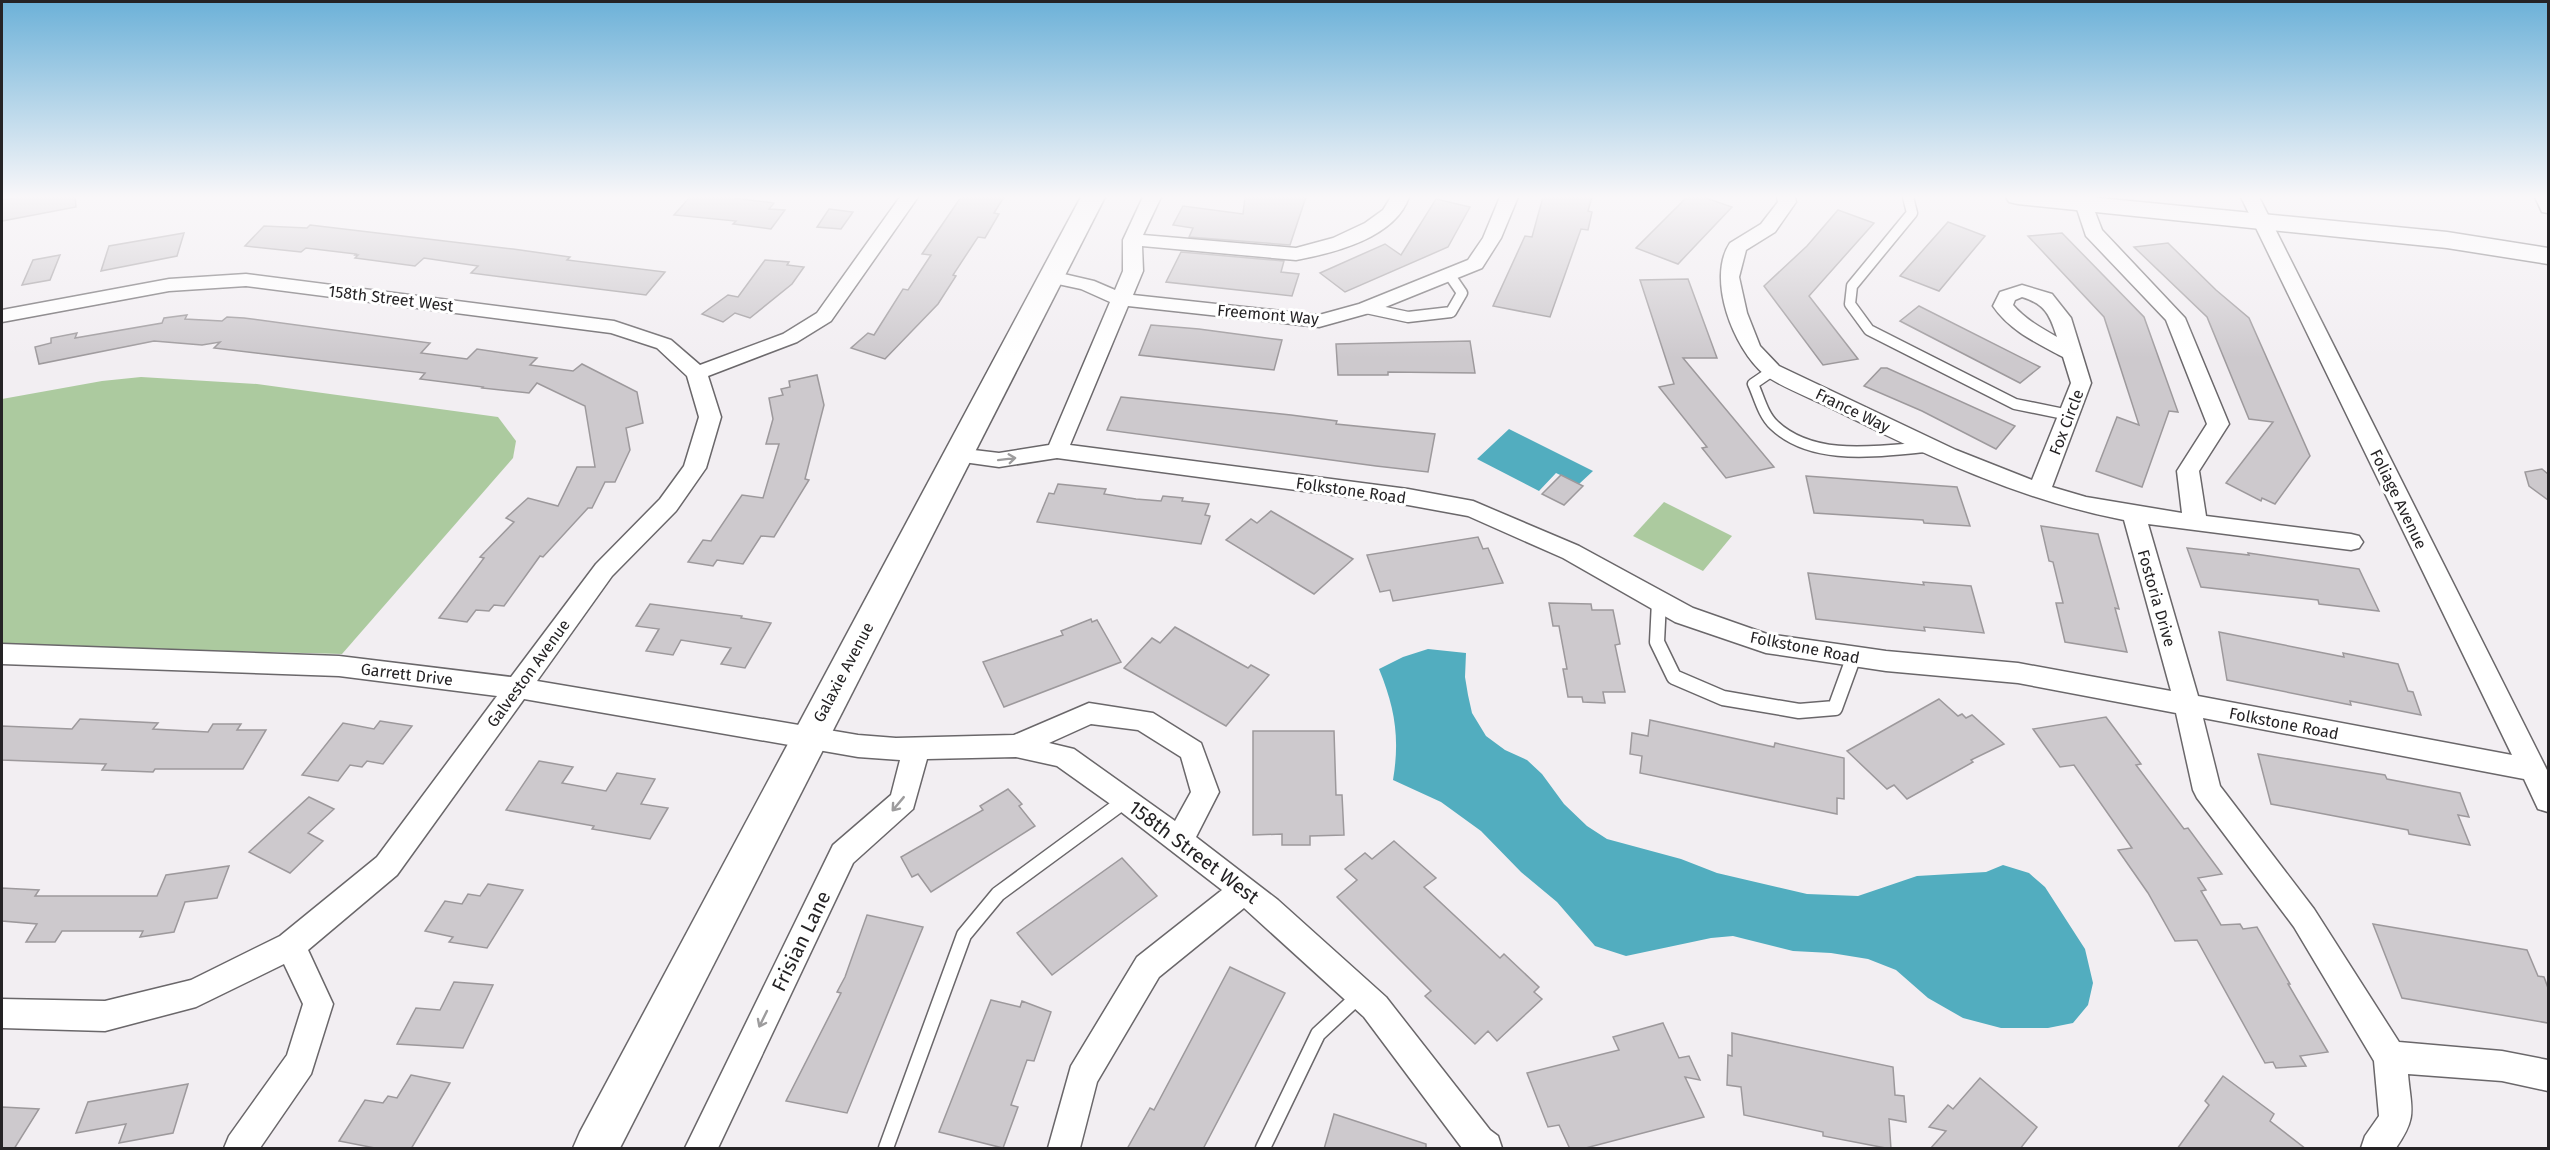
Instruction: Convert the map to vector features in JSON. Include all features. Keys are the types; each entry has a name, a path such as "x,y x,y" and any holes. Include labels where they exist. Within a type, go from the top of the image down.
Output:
{"street":[{"path":"697,373 790,338 824,317 871,251"},
{"name":"Galaxie Avenue","path":"596,1149 1065,251"},
{"path":"1057,451 1133,271 1132,251"},
{"path":"1249,251 1296,255 1318,251"},
{"name":"Freemont Way","path":"1051,277 1088,285 1120,299 1319,321 1366,308 1475,264 1484,251"},
{"name":"France Way","path":"1736,251 1729,277 1737,313 1751,348 1772,371 1926,447 2090,508 2134,514"},
{"path":"2111,251 2175,318 2218,424 2188,471 2192,507 2197,523"},
{"name":"Foliage Avenue","path":"2277,251 2548,801"},
{"path":"2518,251 2548,256"},
{"name":"158th Street West","path":"2,316 169,285 246,280 614,327 664,344 697,373"},
{"name":"Fox Circle","path":"2040,490 2081,383 2071,353"},
{"name":"Galveston Avenue","path":"2,1014 105,1016 196,993 291,946 387,866 604,570 669,505 695,468 710,417 697,373"},
{"name":"Folkstone Road","path":"957,455 999,460 1057,451 1408,497 1473,509 1571,552 1684,615 1766,643 1854,656 2018,674 2533,770"},
{"path":"2134,514 2351,542"},
{"name":"Fostoria Drive","path":"2134,514 2187,704 2207,790 2304,918 2390,1057"},
{"name":"Garrett Drive","path":"2,654 339,666 518,688 808,739"},
{"path":"1016,746 1089,713 1144,720 1192,751 1205,792 1179,841"},
{"name":"158th Street West","path":"808,739 858,746 916,749 1016,746 1064,758 1126,800 1268,909 1361,994 1375,1007 1478,1142 1486,1149"},
{"name":"Frisian Lane","path":"701,1149 843,854 903,801 916,749"},
{"path":"1064,1149 1082,1077 1148,967 1244,890"},
{"path":"241,1149 300,1063 318,1004 291,946"},
{"path":"2377,1149 2396,1120 2390,1057 2502,1066 2548,1076"}],"lane":[{"path":"1881,251 1852,285 1850,304 1869,330 2015,404 2069,415"},
{"path":"1366,308 1394,317 1425,317 1451,312 1462,293 1449,274"},
{"path":"1772,371 1754,384 1774,424 1807,446 1863,453 1926,447"},
{"path":"1659,601 1658,642 1674,677 1723,698 1799,711 1835,708 1854,656"},
{"path":"886,1149 964,935 998,894 1126,800"},
{"path":"1263,1149 1318,1034 1361,994"}],"green space":[{"path":"141,377 257,384 498,417 516,441 513,458 342,654 2,645 2,399 102,381"},
{"path":"1664,502 1732,536 1703,571 1633,536"}],"water":[{"path":"1509,429 1593,471 1579,484 1556,473 1539,491 1477,459"},
{"path":"1428,649 1466,653 1465,677 1472,713 1486,736 1505,750 1527,760 1542,774 1564,804 1587,826 1607,839 1681,859 1717,873 1807,894 1858,896 1917,876 1986,872 2003,865 2029,873 2045,887 2085,949 2093,983 2088,1005 2073,1023 2048,1028 2001,1028 1963,1018 1928,998 1896,970 1868,959 1831,953 1793,951 1733,936 1711,938 1626,956 1595,946 1557,902 1521,872 1481,831 1441,802 1393,780 1396,750 1395,723 1379,669 1403,657"}],"building":[{"path":"108,251 179,251 177,256 101,271"},
{"path":"328,251 525,251 570,257 567,260 665,272 646,295 471,273 478,266 424,258 415,266 355,258 358,255"},
{"path":"924,251 969,251 938,304 885,359 851,348 868,333 874,335 903,289 908,290 931,255 922,254"},
{"path":"1370,251 1395,251 1401,255 1404,251 1440,251 1345,292 1320,273"},
{"path":"1518,251 1573,251 1550,317 1493,306"},
{"path":"1643,251 1691,251 1678,264"},
{"path":"1802,251 1849,251 1809,296 1858,359 1823,365 1764,286"},
{"path":"1923,251 1973,251 1939,291 1900,276"},
{"path":"2042,251 2079,251 2144,317 2178,412 2169,411 2142,487 2096,471 2117,417 2139,425 2104,317"},
{"path":"2138,251 2176,251 2249,318 2310,456 2275,504 2262,498 2261,501 2226,483 2273,422 2249,419 2207,317"},
{"path":"1181,252 1284,261 1281,272 1299,274 1292,296 1166,282"},
{"path":"60,255 50,280 22,285 33,260"},
{"path":"765,260 789,262 787,265 804,267 792,284 750,318 735,313 723,322 702,314 728,295 738,297"},
{"path":"1688,279 1717,358 1683,358 1774,467 1726,478 1702,448 1707,447 1659,387 1674,384 1640,280"},
{"path":"1919,306 2040,367 2020,383 1900,321"},
{"path":"187,315 185,319 222,321 227,317 244,318 430,343 421,353 467,359 477,349 537,358 530,365 573,371 582,364 637,392 643,423 626,428 630,450 615,482 605,482 592,508 588,508 543,557 540,556 504,606 494,605 489,611 476,610 467,622 439,618 484,558 480,557 514,522 506,518 528,498 558,506 577,467 595,467 585,406 537,383 529,393 482,388 420,379 425,373 214,348 220,342 202,345 154,341 39,364 35,347 51,343 51,338 77,333 75,338 162,323 164,318"},
{"path":"1151,325 1282,340 1274,370 1139,355"},
{"path":"1470,341 1475,373 1388,372 1388,375 1338,375 1336,344"},
{"path":"1881,368 1887,368 2015,426 1996,449 1922,411 1864,386"},
{"path":"817,375 824,405 805,479 809,480 774,537 761,536 743,564 717,560 713,566 688,562 703,540 711,541 742,495 763,498 779,444 766,444 773,419 769,398 783,395 781,389 790,387 789,381"},
{"path":"1121,397 1291,415 1337,421 1336,424 1435,434 1428,472 1376,466 1107,430"},
{"path":"2542,469 2548,474 2548,500 2529,486 2525,472"},
{"path":"1561,475 1583,486 1564,505 1542,494"},
{"path":"1806,476 1957,487 1970,526 1924,523 1923,520 1814,513"},
{"path":"1058,484 1106,489 1104,494 1136,499 1161,501 1163,496 1183,498 1182,501 1209,504 1205,515 1210,516 1201,544 1037,522 1049,493 1054,494"},
{"path":"1271,511 1353,559 1314,594 1226,540 1251,519 1257,523"},
{"path":"2041,526 2098,534 2119,609 2115,608 2127,652 2065,642 2056,603 2063,603 2053,562 2049,561"},
{"path":"1478,537 1483,549 1488,548 1503,583 1393,601 1390,590 1380,592 1367,555"},
{"path":"2187,548 2249,555 2248,553 2359,569 2379,611 2319,604 2318,600 2201,587"},
{"path":"1808,573 1924,585 1923,582 1971,586 1984,633 1924,627 1925,631 1816,619"},
{"path":"1549,603 1591,604 1592,610 1613,610 1620,644 1615,645 1625,692 1603,692 1605,703 1583,702 1582,697 1568,697 1563,669 1567,669 1559,626 1553,626"},
{"path":"650,604 742,616 741,618 771,623 745,668 721,664 731,648 681,640 673,655 646,651 659,629 636,626"},
{"path":"1091,619 1092,622 1097,620 1121,662 1004,707 983,662 1063,635 1061,631"},
{"path":"1175,627 1248,668 1251,665 1269,675 1226,726 1124,668 1152,638 1160,643"},
{"path":"2219,632 2344,657 2343,653 2398,664 2408,691 2413,692 2421,715 2350,701 2351,705 2227,680"},
{"path":"1939,699 1958,716 1962,714 1966,718 1972,715 2004,744 1971,760 1973,762 1907,799 1894,785 1887,789 1847,751"},
{"path":"2106,717 2141,764 2136,765 2184,829 2188,828 2222,874 2198,878 2206,890 2201,891 2221,925 2240,924 2243,929 2257,927 2290,984 2288,984 2328,1052 2300,1056 2306,1066 2276,1068 2273,1062 2265,1063 2197,940 2175,941 2148,893 2118,850 2132,848 2074,765 2060,767 2033,729"},
{"path":"80,719 158,723 153,729 208,732 213,724 241,724 237,730 266,730 243,769 155,769 153,772 102,770 106,764 2,760 2,726 72,729"},
{"path":"1650,720 1774,747 1775,743 1844,758 1844,799 1837,798 1837,814 1640,773 1642,756 1630,754 1632,733 1648,736"},
{"path":"380,721 412,726 383,764 367,761 362,767 350,765 338,781 302,775 343,723 374,729"},
{"path":"1253,731 1334,731 1336,795 1342,795 1344,835 1310,836 1310,845 1282,845 1282,834 1253,835"},
{"path":"2258,754 2385,775 2387,779 2460,793 2469,817 2458,815 2470,845 2409,834 2408,830 2271,804"},
{"path":"539,761 573,767 562,783 606,791 617,773 655,779 641,804 668,808 650,839 506,810"},
{"path":"1008,789 1022,804 1019,806 1035,826 931,892 918,874 912,877 901,857 983,810 980,806"},
{"path":"309,797 334,809 308,833 323,841 290,873 249,852"},
{"path":"1394,841 1436,878 1424,887 1500,958 1504,954 1539,987 1534,992 1542,999 1497,1041 1488,1031 1475,1044 1425,996 1431,991 1337,897 1357,880 1345,869 1365,853 1372,859"},
{"path":"1122,858 1157,896 1052,975 1017,933"},
{"path":"229,866 217,898 185,902 174,932 140,937 143,931 62,931 55,942 26,942 37,924 2,921 2,888 39,890 35,896 157,896 166,875"},
{"path":"488,884 523,890 487,948 449,942 453,937 425,931 445,901 462,904 468,894 480,896"},
{"path":"867,915 923,927 847,1113 786,1101 841,993 837,992 845,977"},
{"path":"2373,924 2527,950 2538,976 2544,977 2548,988 2548,1023 2402,998"},
{"path":"1230,967 1285,993 1203,1149 1127,1149 1150,1108 1154,1110"},
{"path":"454,982 493,985 463,1048 397,1044 416,1008 440,1010"},
{"path":"991,1000 1020,1007 1022,1001 1051,1012 1034,1061 1027,1060 1011,1105 1018,1107 1003,1148 939,1132"},
{"path":"1663,1023 1679,1058 1689,1056 1700,1080 1685,1077 1704,1117 1582,1149 1570,1149 1559,1125 1548,1127 1527,1073 1619,1050 1613,1037"},
{"path":"1732,1033 1893,1067 1895,1095 1904,1096 1906,1122 1889,1119 1891,1149 1823,1136 1823,1132 1744,1115 1741,1087 1727,1085 1728,1055 1732,1056"},
{"path":"411,1075 450,1083 411,1149 380,1149 339,1141 365,1100 383,1103 388,1096 397,1098"},
{"path":"2223,1076 2274,1114 2270,1121 2306,1149 2177,1149 2209,1105 2205,1101"},
{"path":"1980,1078 2037,1127 2020,1149 1930,1149 1946,1131 1929,1127 1948,1105 1953,1109"},
{"path":"188,1084 173,1133 119,1143 126,1124 76,1133 88,1102"},
{"path":"2,1107 39,1109 14,1149 2,1149"},
{"path":"1334,1114 1426,1144 1426,1149 1324,1149"}]}
